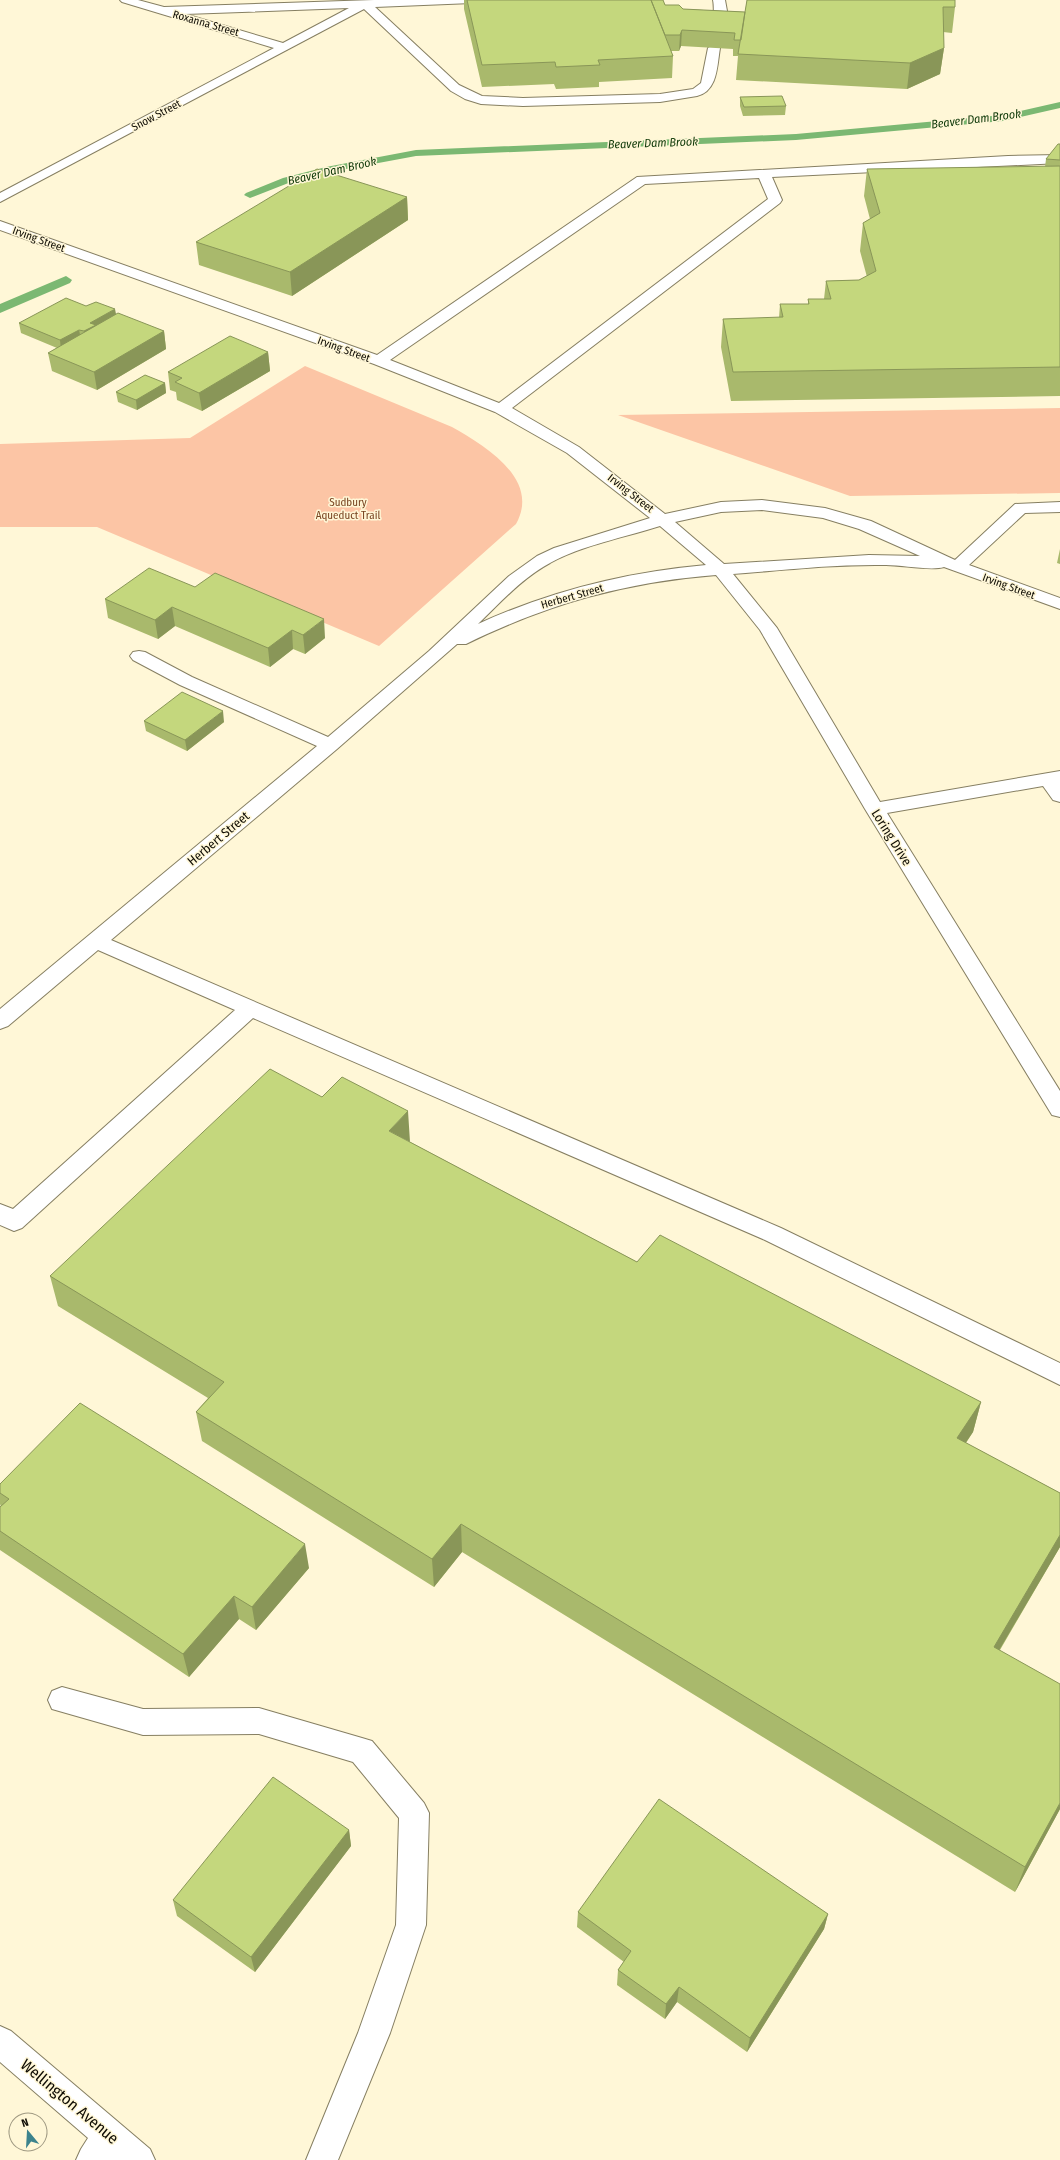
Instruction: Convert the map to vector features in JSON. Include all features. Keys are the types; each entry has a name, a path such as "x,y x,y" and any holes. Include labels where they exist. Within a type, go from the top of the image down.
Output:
{"street":[{"name":"Roxanna Street","path":"126,0 285,47"},
{"path":"163,11 472,0"},
{"path":"719,0 721,11 720,27"},
{"path":"365,4 455,88 469,96 494,102 660,98 692,93 703,89 707,84 714,48"},
{"name":"Snow Street","path":"0,198 365,4"},
{"path":"379,361 642,180 1008,160 1060,160"},
{"path":"501,409 775,200 764,173"},
{"name":"Irving Street","path":"0,224 379,361 501,409 567,446 664,519 720,569 884,560 930,562 957,567"},
{"name":"Irving Street","path":"664,519 721,507 762,505 804,509 865,526 957,567 1060,604"},
{"path":"957,567 1021,508 1060,508"},
{"name":"Herbert Street","path":"0,1021 330,745 435,655 515,580 543,560 580,545 664,519"},
{"name":"Herbert Street","path":"435,655 484,628 560,598 589,590 642,579 720,569"},
{"name":"Loring Drive","path":"720,569 768,628 875,809 1060,1109"},
{"path":"139,656 186,681 330,745"},
{"path":"875,809 1054,778 1060,796"},
{"path":"95,941 773,1234 1060,1375"},
{"path":"0,1213 14,1222 251,1008"},
{"path":"62,1700 143,1722 259,1721 362,1751 414,1813 411,1925 374,2033 322,2160"},
{"name":"Wellington Avenue","path":"0,2042 139,2160"},
{"path":"92,2160 110,2136"}],"green space":[{"name":"Sudbury Aqueduct Trail","path":"305,366 452,427 493,454 506,466 515,479 521,493 522,508 516,524 379,646 97,527 0,527 0,444 190,438"},
{"path":"1060,408 1060,493 850,496 618,415"}],"building":[{"path":"467,0 651,0 673,56 598,60 600,65 556,67 555,62 482,65"},
{"path":"651,0 663,0 665,5 679,5 683,9 745,12 741,40 734,40 735,33 682,30 680,35 665,35"},
{"path":"747,0 955,0 955,7 943,7 944,48 910,63 738,54"},
{"path":"782,96 786,106 744,107 740,97"},
{"path":"1058,144 1060,144 1060,160 1046,159"},
{"path":"1060,166 1060,367 733,372 723,319 783,317 780,304 809,304 808,299 831,299 826,281 859,280 876,271 863,223 880,213 867,169"},
{"path":"317,169 407,197 290,272 196,242"},
{"path":"66,298 86,306 96,302 115,309 90,323 96,325 84,331 79,330 60,340 19,323"},
{"path":"118,313 164,331 94,372 48,353"},
{"path":"230,336 268,352 199,393 175,382 182,378 168,372"},
{"path":"145,375 165,383 136,400 116,392"},
{"path":"149,568 195,587 215,573 324,619 303,635 292,630 268,648 172,607 155,620 105,599"},
{"path":"182,692 223,711 185,740 144,721"},
{"path":"270,1069 322,1097 342,1077 408,1111 389,1131 637,1262 660,1235 981,1402 957,1438 1060,1493 1060,1535 994,1647 1060,1684 1060,1803 1025,1867 461,1524 432,1559 196,1412 224,1382 50,1276"},
{"path":"80,1403 305,1544 252,1607 234,1596 183,1654 0,1531 0,1507 9,1499 0,1493 0,1484"},
{"path":"273,1777 349,1830 251,1957 173,1900"},
{"path":"659,1799 828,1914 750,2038 679,1987 666,2004 618,1970 631,1951 578,1912"}],"waterway":[{"name":"Beaver Dam Brook","path":"250,195 287,180 330,169 416,153 796,137 1003,118 1060,105"},
{"name":"Beaver Dam Brook","path":"0,309 66,280"}]}
